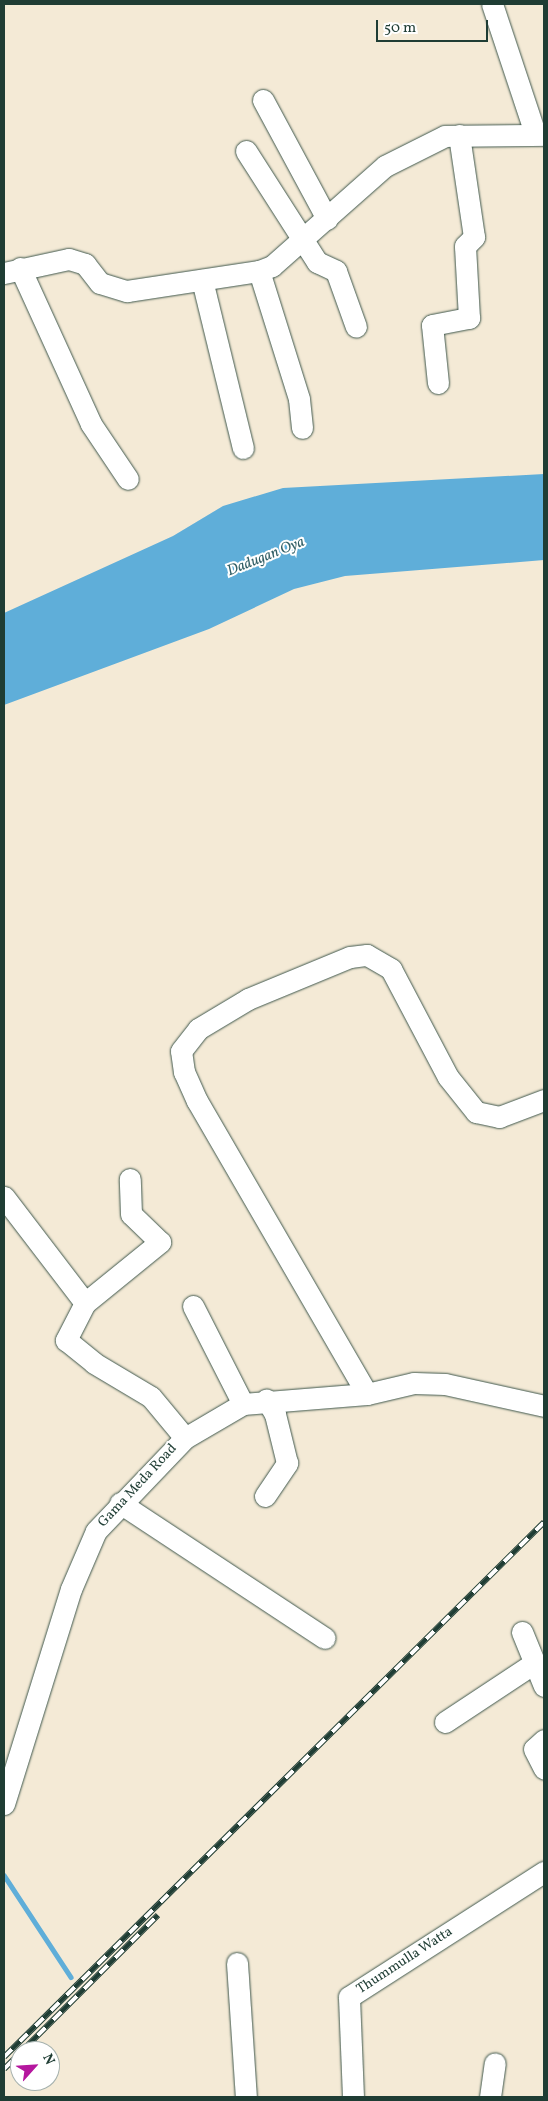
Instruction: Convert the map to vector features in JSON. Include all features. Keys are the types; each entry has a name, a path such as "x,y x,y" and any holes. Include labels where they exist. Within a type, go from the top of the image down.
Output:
{"street":[{"path":"128,478 91,424 12,270 69,259 85,264 100,283 127,291 259,271 327,219 385,166 445,136 540,134 492,4"},
{"path":"263,100 327,219"},
{"path":"438,383 432,324 469,318 465,246 474,237 459,135"},
{"path":"246,151 301,239 321,266 336,271 356,327"},
{"path":"259,271 299,399 302,428"},
{"path":"202,280 243,448"},
{"path":"367,1394 197,1102 184,1072 181,1051 198,1029 248,999 350,957 367,955 391,969 448,1077 476,1112 499,1117 544,1100"},
{"path":"130,1179 130,1214 160,1242 85,1302 66,1340 94,1363 151,1397 185,1438"},
{"path":"4,1197 85,1302"},
{"path":"193,1306 243,1404"},
{"name":"Gama Meda Road","path":"4,1804 71,1589 96,1531 120,1503 185,1438 243,1404 266,1399 367,1394 414,1382 445,1384 544,1406"},
{"path":"265,1496 287,1463 274,1414 266,1399"},
{"path":"120,1503 325,1638"},
{"path":"522,1632 544,1686"},
{"path":"444,1722 534,1663"},
{"path":"544,1740 534,1749 544,1769"},
{"name":"Thummulla Watta","path":"353,2097 350,1997 544,1872"},
{"path":"237,1963 246,2097"},
{"path":"490,2097 495,2063"}],"water":[{"name":"Dadugan Oya","path":"544,474 544,560 345,576 294,589 209,629 4,705 4,613 173,536 223,506 283,488"}],"waterway":[{"path":"4,1875 71,1977"}],"railway":[{"path":"4,2057 544,1522"},
{"path":"32,2041 158,1915"},
{"path":"4,2069 10,2063"}]}
